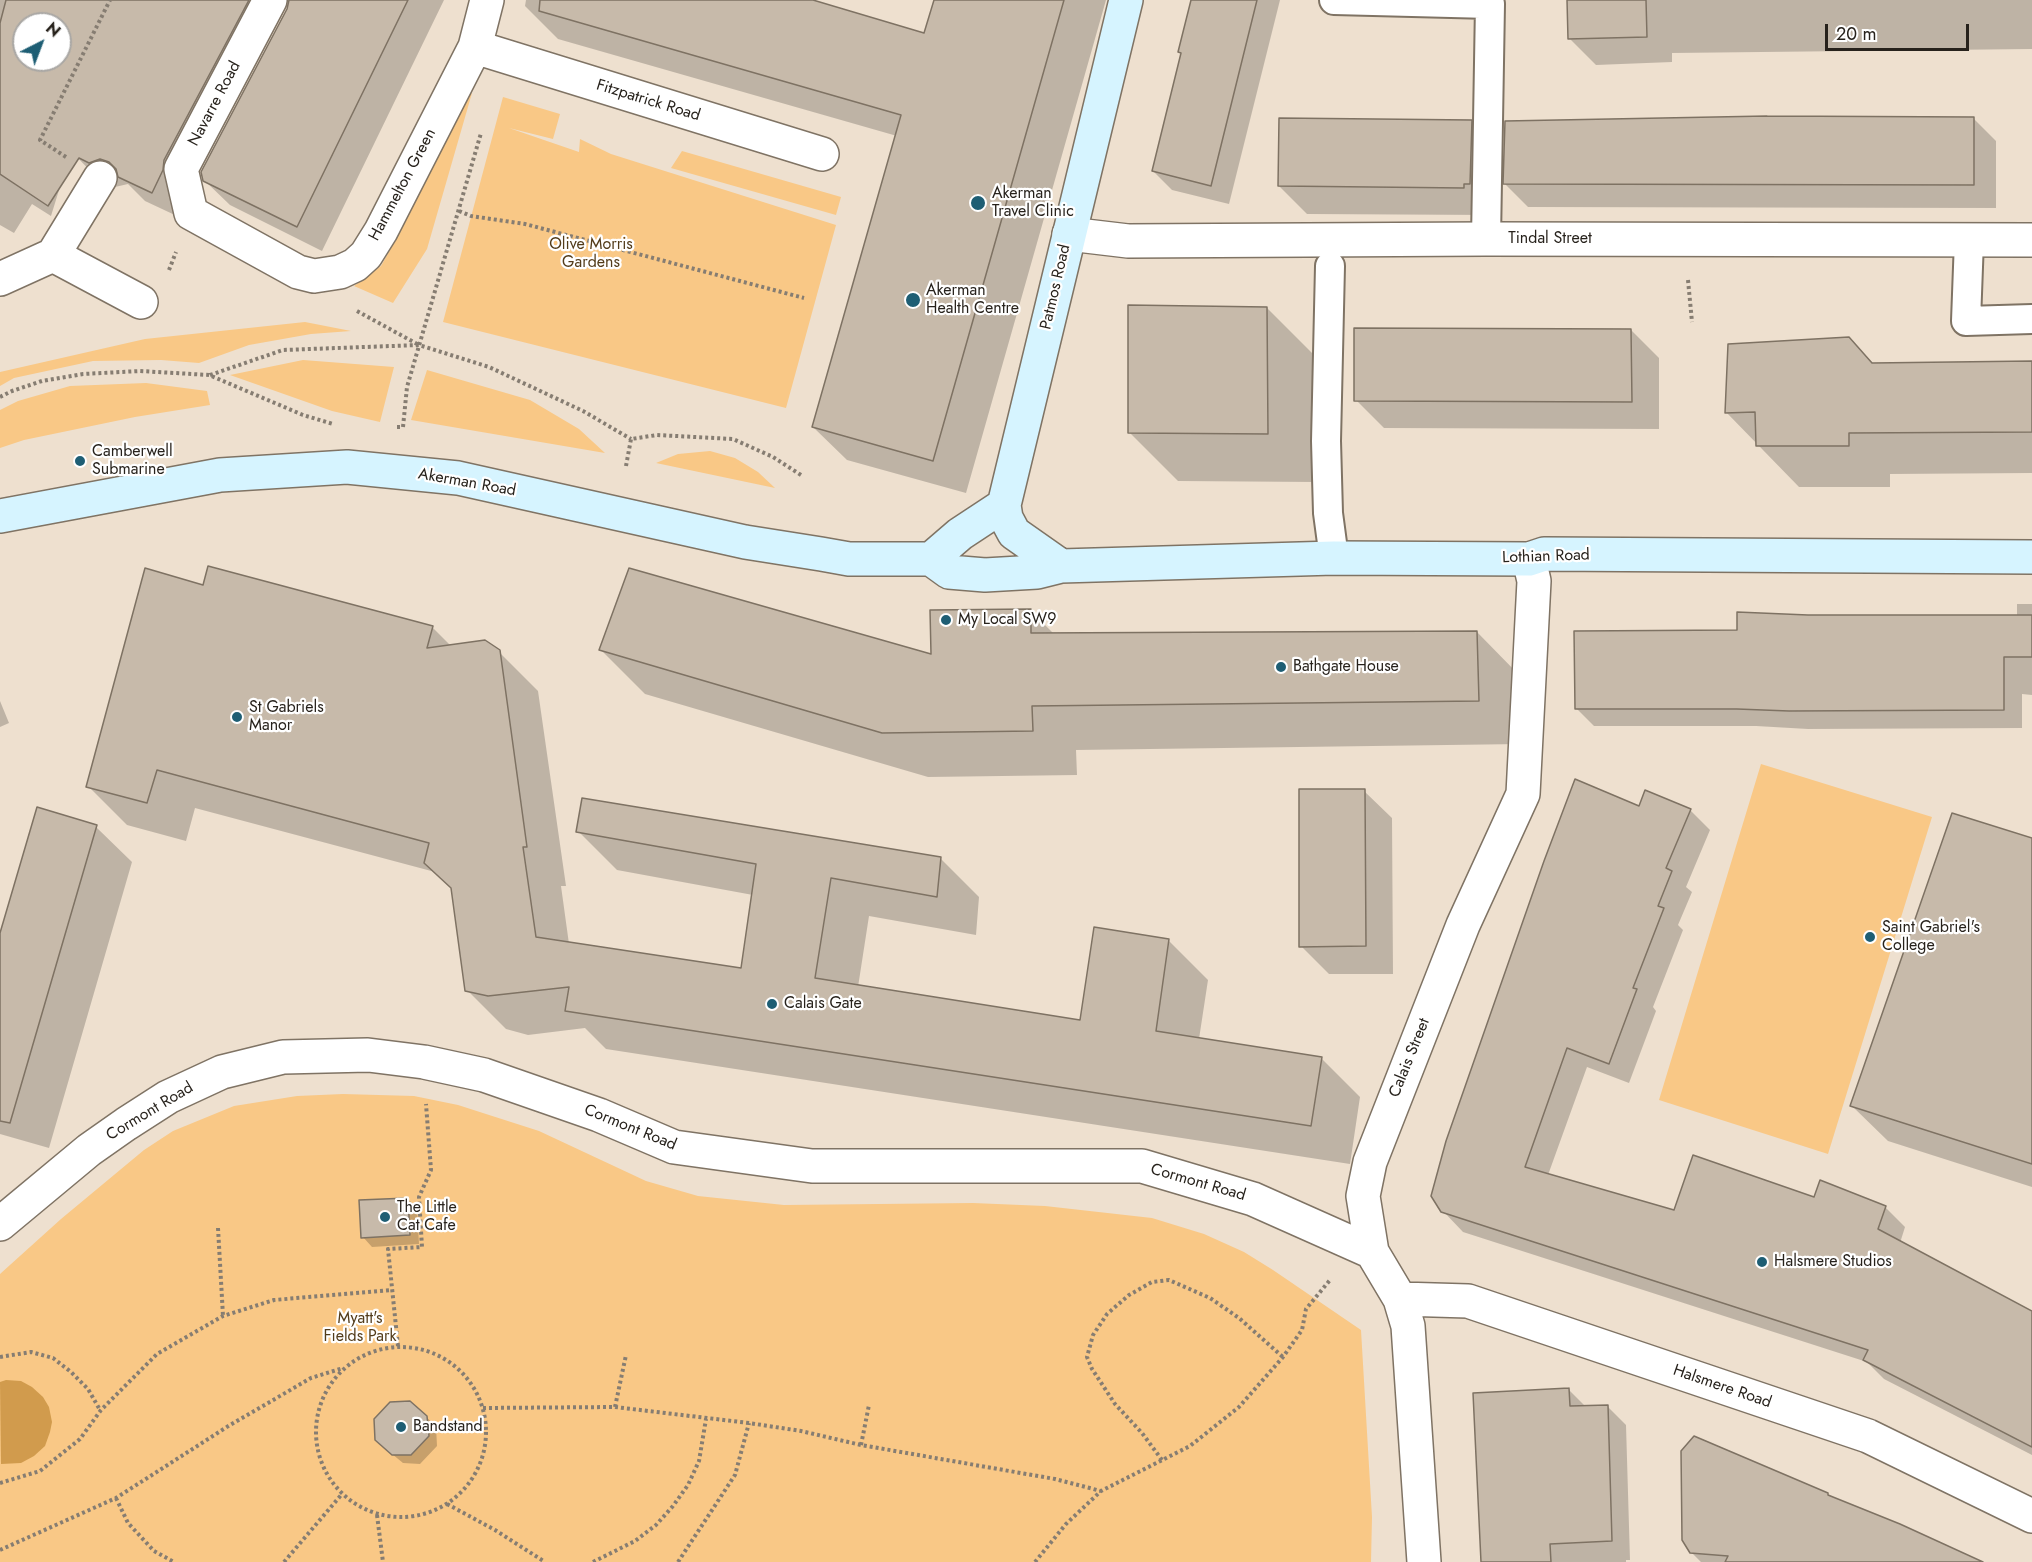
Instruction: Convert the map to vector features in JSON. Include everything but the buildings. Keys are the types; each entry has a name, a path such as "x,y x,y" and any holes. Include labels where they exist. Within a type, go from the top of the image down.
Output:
{"street":[{"name":"Navarre Road","path":"191,213 181,169 270,0"},
{"name":"Hammelton Green","path":"191,213 298,272 314,276 326,275 354,266 366,255 381,231 475,47 487,0"},
{"name":"Patmos Road","path":"1004,505 1126,0"},
{"name":"Fitzpatrick Road","path":"475,47 822,154"},
{"path":"0,279 53,255 100,178"},
{"name":"Tindal Street","path":"1069,234 1128,242 1486,239 2032,240"},
{"path":"53,255 141,302"},
{"name":"Akerman Road","path":"0,516 220,475 347,467 458,478 745,542 849,559 931,560"},
{"path":"931,560 960,534 1004,505 1006,518 1014,533 1061,566"},
{"name":"Lothian Road","path":"931,560 949,572 984,575 1037,572 1061,566 1335,558 1529,559 1544,554 2032,557"},
{"name":"Calais Street","path":"1424,1562 1408,1326 1400,1299 1372,1252 1363,1196 1370,1162 1463,925 1523,795 1534,581 1529,559"},
{"name":"Cormont Road","path":"0,1224 89,1150 126,1124 168,1097 222,1071 282,1057 368,1055 424,1062 484,1075 599,1115 674,1147 812,1166 1142,1166 1253,1199 1372,1252"},
{"name":"Halsmere Road","path":"1400,1299 1468,1301 1869,1436 2032,1515"}],"lane":[{"path":"1334,0 1490,4 1486,239"},
{"path":"1969,240 1966,321 2032,319"},
{"path":"1330,266 1326,441 1328,513 1335,558"}],"path":[{"path":"100,178 40,140 110,0"},
{"path":"391,428 403,427 407,387 483,126"},
{"path":"458,211 471,216 525,224 804,298"},
{"path":"141,302 159,297 191,213"},
{"path":"1688,273 1692,322"},
{"path":"353,309 419,345 489,367 583,411 631,439 657,435 733,439 773,457 801,475"},
{"path":"209,375 284,350 419,345"},
{"path":"0,397 42,381 83,374 140,370 209,375 303,415 336,425"},
{"path":"626,466 631,439"},
{"path":"398,1346 387,1249 422,1247 419,1197 431,1170 424,1062"},
{"path":"218,1228 223,1316"},
{"path":"1035,1562 1066,1524 1101,1491 1190,1446 1239,1407 1283,1357 1302,1330 1306,1309 1330,1279"},
{"path":"1162,1460 1099,1382 1088,1357 1093,1335 1107,1314 1122,1301 1152,1282 1169,1280 1210,1298 1239,1318 1283,1357"},
{"path":"0,1484 40,1471 80,1439 100,1410 157,1354 223,1316 274,1300 392,1290"},
{"path":"0,1550 116,1498 230,1425 311,1378 344,1368 369,1352 398,1346 427,1350 451,1363 471,1383 483,1408 487,1435 482,1462 468,1486 447,1504 425,1515 402,1518 377,1515 358,1507 342,1494 325,1471 316,1445 316,1416 326,1390 344,1368"},
{"path":"0,1357 31,1352 53,1358 88,1389 100,1410"},
{"path":"615,1407 626,1355"},
{"path":"861,1445 869,1405"},
{"path":"483,1408 615,1407 749,1423 1055,1479 1101,1491"},
{"path":"593,1562 635,1541 656,1525 674,1506 688,1485 699,1461 706,1419"},
{"path":"678,1562 735,1475 749,1423"},
{"path":"284,1562 342,1494"},
{"path":"116,1498 128,1523 154,1551 174,1562"},
{"path":"447,1504 495,1530 545,1562"},
{"path":"377,1515 383,1562"}],"green space":[{"path":"472,93 427,249 393,303 354,286 381,266 465,98"},
{"name":"Olive Morris Gardens","path":"503,97 560,114 553,139 509,128 579,152 580,139 611,154 836,225 786,408 443,322"},
{"path":"682,151 841,197 836,215 671,168"},
{"path":"305,322 351,331 311,334 249,345 199,363 161,360 93,361 14,378 0,386 0,372 145,339"},
{"path":"303,360 394,367 380,422 332,411 230,375"},
{"path":"427,370 530,400 579,429 605,453 411,420"},
{"path":"146,383 207,391 210,405 135,417 24,440 0,448 0,410 18,401 70,386"},
{"path":"710,451 735,458 758,472 775,488 656,463 678,454"},
{"path":"1761,764 1932,817 1828,1154 1659,1100"},
{"name":"Myatt's Fields Park","path":"343,1094 414,1096 458,1105 539,1131 646,1181 698,1196 784,1205 973,1203 1045,1206 1152,1218 1204,1234 1244,1252 1361,1330 1372,1517 1371,1562 0,1562 0,1274 61,1219 144,1150 173,1131 234,1106 297,1096"}],"shaded area":[{"path":"21,1381 43,1397 49,1407 52,1422 45,1446 34,1456 21,1463 1,1464 0,1382"}],"place":[{"name":"Akerman Travel Clinic","path":"978,203"},
{"name":"Akerman Health Centre","path":"913,300"},
{"name":"Camberwell Submarine","path":"80,461"},
{"name":"My Local SW9","path":"946,620"},
{"name":"Bathgate House","path":"1281,667"},
{"name":"St Gabriels Manor","path":"237,717"},
{"name":"Saint Gabriel's College","path":"1870,937"},
{"name":"Calais Gate","path":"772,1004"},
{"name":"The Little Cat Cafe","path":"385,1217"},
{"name":"Halsmere Studios","path":"1762,1262"},
{"name":"Bandstand","path":"401,1427"}]}
